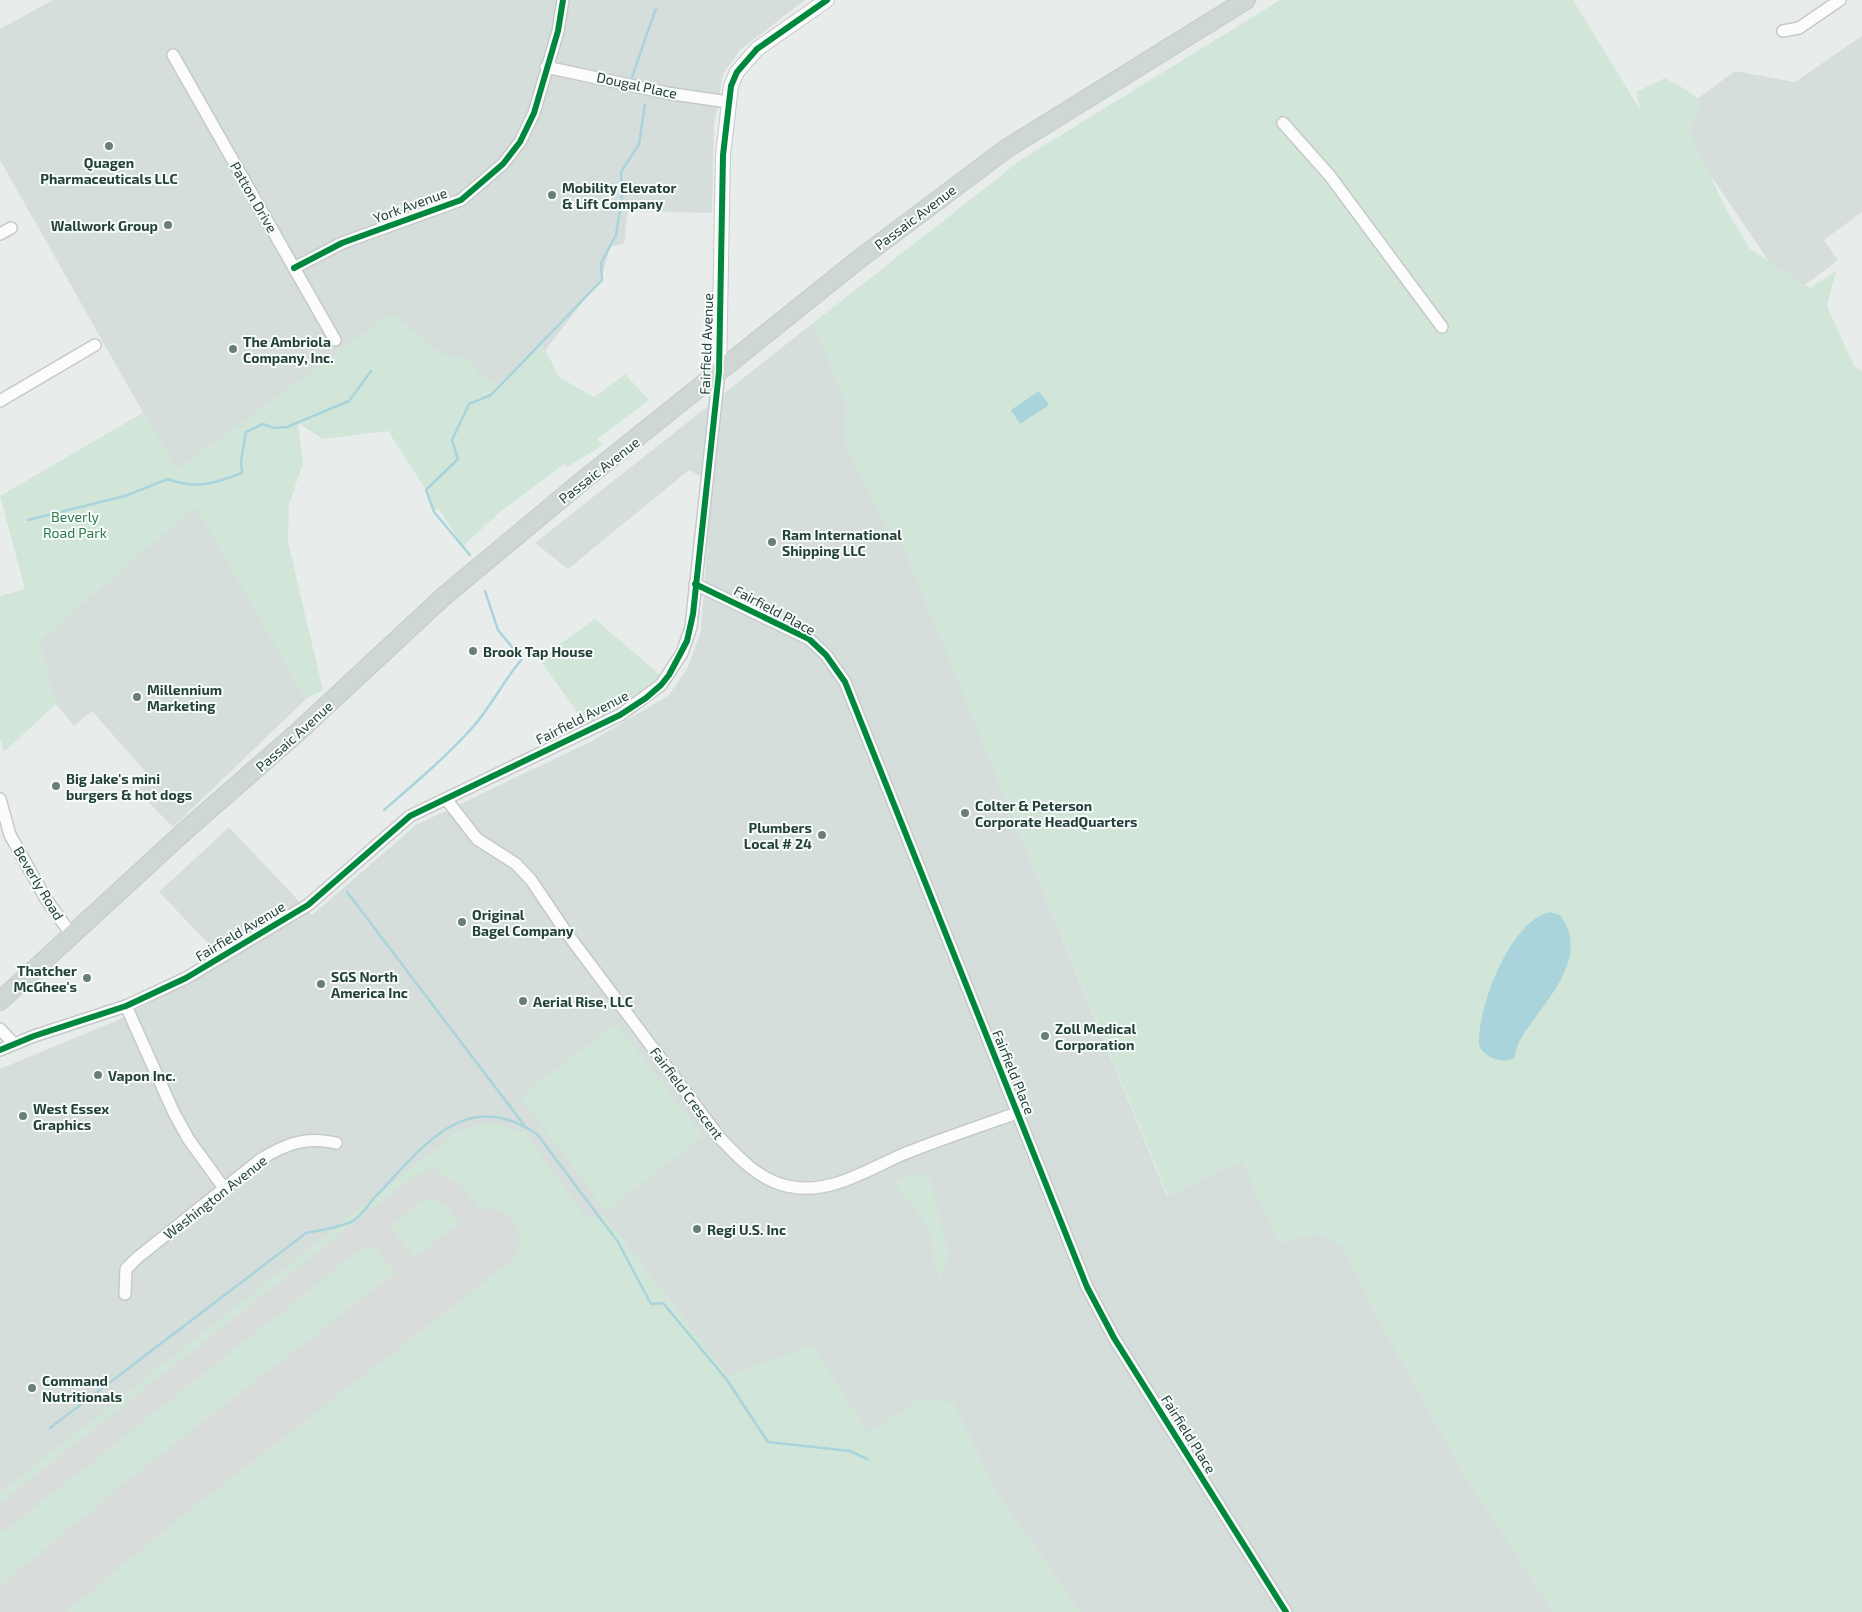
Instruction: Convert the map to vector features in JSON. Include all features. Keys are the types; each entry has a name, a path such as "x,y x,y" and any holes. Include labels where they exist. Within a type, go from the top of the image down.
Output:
{"main road":[{"name":"Passaic Avenue","path":"0,1001 72,937 187,829 269,759 443,597 858,260 1006,149 1246,0"}],"street":[{"name":"York Avenue","path":"294,268 342,243 461,200 503,164 529,125 558,31 563,0"},
{"name":"Fairfield Avenue","path":"0,1050 126,1006 186,978 308,905 410,816 620,715 661,685 682,653 687,641 693,614 719,372 723,155 731,86 750,56 827,0"},
{"path":"1783,31 1799,28 1840,0"},
{"name":"Patton Drive","path":"173,55 335,340"},
{"name":"Dougal Place","path":"546,67 667,93 728,102"},
{"path":"1283,124 1330,176 1442,327"},
{"path":"0,234 11,228"},
{"path":"0,400 95,346"},
{"name":"Fairfield Place","path":"695,584 809,639 826,655 844,682 1087,1287 1114,1338 1286,1612"},
{"name":"Beverly Road","path":"0,799 10,835 46,899 72,937"},
{"name":"Fairfield Crescent","path":"446,799 478,839 516,864 531,880 566,932 720,1138 748,1166 768,1178 786,1186 803,1188 842,1182 905,1154 1017,1113"},
{"path":"126,1006 174,1113 189,1140 224,1188"},
{"path":"0,1029 14,1044"},
{"name":"Washington Avenue","path":"126,1294 126,1269 137,1258 261,1159 283,1145 302,1140 321,1140 336,1143"}],"shaded area":[{"path":"53,0 805,0 740,50 723,74 714,125 712,213 628,211 624,244 610,247 602,277 512,393 439,358 391,315 176,471 0,160 0,29"},
{"path":"1862,36 1862,212 1824,240 1838,260 1792,295 1685,138 1682,110 1735,71 1795,82"},
{"path":"813,323 1167,1196 1268,1148 1319,1233 1344,1247 1377,1316 1467,1479 1554,1612 1080,1612 997,1493 953,1403 983,1612 0,1612 0,1069 118,1020 225,961 159,892 229,827 312,915 416,825 590,742 669,695 688,667 701,631 712,482 689,470 568,569 535,543"},
{"path":"193,500 306,699 173,827 137,791 150,777 92,711 74,726 56,704 39,641"}],"green space":[{"path":"1280,0 1573,0 1641,111 1636,92 1665,78 1702,102 1689,131 1727,211 1750,249 1810,288 1836,271 1827,306 1854,366 1862,371 1862,1612 1554,1612 1467,1479 1377,1316 1344,1247 1319,1233 1279,1244 1242,1161 1168,1196 902,544 893,542 844,441 846,405 813,323 1022,159"},
{"name":"Beverly Road Park","path":"391,314 444,355 470,360 479,374 499,386 542,343 559,377 594,397 625,374 649,400 597,439 603,445 567,467 565,463 500,512 463,546 438,508 434,512 426,490 388,431 323,439 298,423 303,463 289,505 288,542 323,690 306,699 196,506 39,641 56,704 4,752 0,738 0,596 25,589 0,496 144,412 177,470"},
{"path":"595,619 661,676 620,706 586,724 539,659"},
{"path":"616,1024 703,1136 606,1211 520,1097"},
{"path":"480,1125 498,1125 525,1133 586,1218 605,1216 728,1376 812,1345 868,1433 922,1398 953,1403 997,1493 1080,1612 48,1612 505,1249 434,1164 0,1508 0,1493 456,1133"},
{"path":"909,1174 929,1175 949,1256 939,1280 933,1254 931,1232 895,1183"},
{"path":"429,1195 445,1201 462,1223 455,1243 436,1258 425,1261 412,1257 401,1248 396,1242 392,1228 397,1214 418,1198"},
{"path":"370,1246 386,1255 395,1268 395,1283 387,1299 0,1604 0,1530 345,1256 360,1247"}],"water":[{"path":"1039,391 1049,405 1020,424 1011,410"},
{"path":"1550,912 1560,915 1569,932 1571,948 1567,964 1551,996 1520,1040 1514,1058 1509,1060 1494,1059 1481,1050 1479,1045 1480,1029 1490,989 1509,948 1522,931 1535,918"}],"waterway":[{"path":"632,77 656,8"},
{"path":"470,555 434,512 426,490 458,459 452,440 469,404 491,395 602,280 601,263 616,235 622,196 621,172 639,144 645,105"},
{"path":"28,520 125,496 168,479 197,485 223,480 242,473 241,461 246,432 263,424 274,428 287,427 349,401 371,371"},
{"path":"384,810 462,739 485,711 522,659 498,630 485,591"},
{"path":"347,892 524,1125"},
{"path":"50,1428 306,1233 329,1229 354,1220 427,1143 446,1129 466,1120 487,1116 511,1121 537,1134 618,1242 651,1304 663,1303 727,1380 768,1442 850,1451 867,1459"}],"taxiway":[{"path":"0,1519 417,1189 428,1186 439,1187 448,1193 458,1201 488,1240"},
{"path":"372,1224 424,1290"}],"runway":[{"path":"17,1612 160,1494 488,1240"}],"cycle path":[{"path":"294,268 342,243 461,200 503,164 520,142 534,113 558,31 563,0"},
{"path":"0,1050 34,1036 126,1006 186,978 308,905 410,816 620,715 646,698 669,675 687,641 693,614 719,372 723,155 731,86 737,72 757,49 827,0"},
{"path":"695,584 809,639 826,655 845,682 1087,1287 1114,1338 1286,1612"}],"place":[{"name":"Quagen Pharmaceuticals LLC","path":"109,146"},
{"name":"Mobility Elevator & Lift Company","path":"552,195"},
{"name":"Wallwork Group","path":"168,225"},
{"name":"The Ambriola Company, Inc.","path":"233,349"},
{"name":"Ram International Shipping LLC","path":"772,542"},
{"name":"Brook Tap House","path":"473,651"},
{"name":"Millennium Marketing","path":"137,697"},
{"name":"Big Jake's mini burgers & hot dogs","path":"56,786"},
{"name":"Colter & Peterson Corporate HeadQuarters","path":"965,813"},
{"name":"Plumbers Local # 24","path":"822,835"},
{"name":"Original Bagel Company","path":"462,922"},
{"name":"Thatcher McGhee's","path":"87,978"},
{"name":"SGS North America Inc","path":"321,984"},
{"name":"Aerial Rise, LLC","path":"523,1001"},
{"name":"Zoll Medical Corporation","path":"1045,1036"},
{"name":"Vapon Inc.","path":"98,1075"},
{"name":"West Essex Graphics","path":"23,1116"},
{"name":"Regi U.S. Inc","path":"697,1229"},
{"name":"Command Nutritionals","path":"32,1388"}]}
